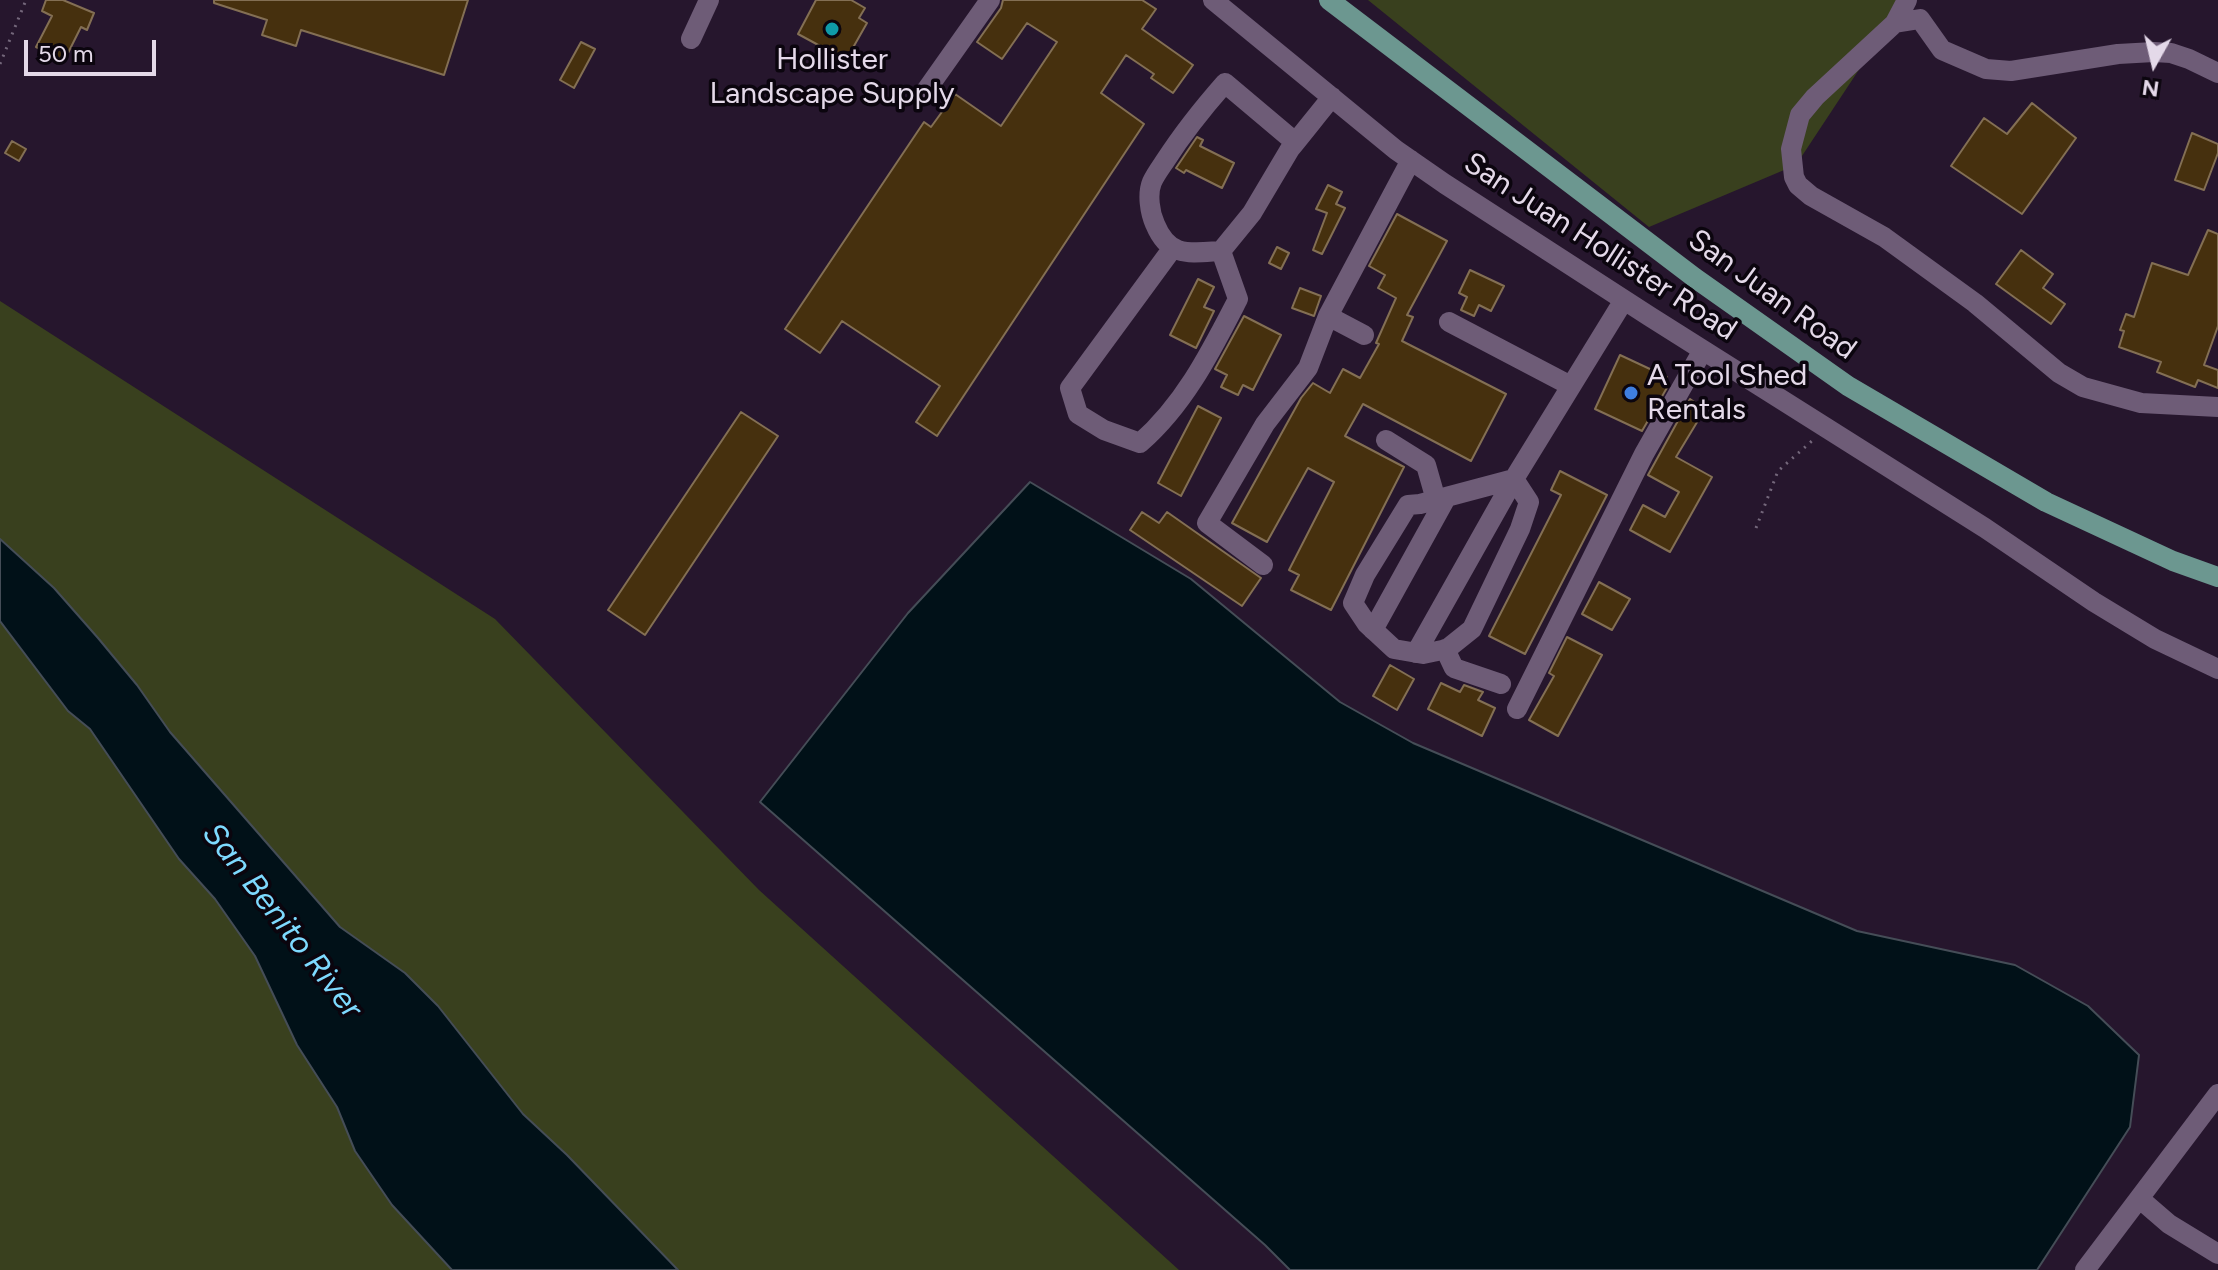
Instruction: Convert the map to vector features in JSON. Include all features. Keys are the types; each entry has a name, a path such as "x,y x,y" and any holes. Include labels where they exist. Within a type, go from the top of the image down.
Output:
{"main road":[{"name":"San Juan Road","path":"1329,0 1695,278 1848,386 2046,502 2173,561 2218,577"}],"street":[{"path":"691,39 709,0"},
{"path":"925,92 990,0"},
{"name":"San Juan Hollister Road","path":"1213,0 1411,160 2119,617 2155,639 2218,669"},
{"path":"1907,0 1895,23 1815,97 1800,115 1791,149 1798,185 1811,196 1884,237 1975,303 2059,373 2083,387 2141,403 2218,407"},
{"path":"1895,23 1920,19 1942,50 1986,69 2011,71 2118,54 2154,52 2171,53 2218,73"},
{"path":"1295,142 1225,83 1188,125 1152,182 1153,218 1160,237 1172,249 1221,251 1252,213 1295,142 1332,97"},
{"path":"1263,565 1207,523 1265,424 1308,368 1328,316 1411,160"},
{"path":"1172,249 1070,388 1078,414 1104,430 1140,443 1157,428 1196,378 1238,299 1221,251"},
{"path":"1416,653 1514,479 1624,300"},
{"path":"1328,316 1364,335"},
{"path":"1449,322 1571,386"},
{"path":"1517,709 1644,454 1703,350"},
{"path":"1386,440 1426,465 1441,499"},
{"path":"1514,479 1529,502 1520,529 1472,629 1445,649 1416,653 1394,649 1373,630 1353,603 1365,575 1408,505 1514,479"},
{"path":"1373,630 1441,499"},
{"path":"1445,649 1454,668 1501,684"},
{"path":"2085,1270 2217,1098"},
{"path":"2140,1199 2169,1224 2218,1254"}],"path":[{"path":"0,64 26,0"},
{"path":"1756,528 1778,471 1829,428"}],"green space":[{"path":"1368,0 1905,0 1796,165 1649,227"},
{"path":"0,301 495,619 759,890 1179,1270 0,1270"}],"water":[{"path":"1030,482 1191,579 1340,702 1413,743 1857,931 2015,965 2088,1006 2139,1055 2130,1127 2037,1270 1290,1270 760,802 908,613"},
{"name":"San Benito River","path":"0,539 54,588 98,638 170,732 340,927 405,973 438,1006 523,1114 678,1270 452,1270 392,1205 355,1151 337,1107 297,1045 255,956 215,899 179,859 90,729 68,711 0,621"}],"building":[{"path":"46,0 63,0 94,13 87,30 81,27 64,61 36,47 52,16 42,11"},
{"path":"214,0 468,0 444,75 301,30 296,46 262,35 267,20 214,3"},
{"name":"Hollister Landscape Supply","path":"816,0 851,0 865,8 859,18 867,23 846,60 798,34"},
{"path":"1003,0 1142,0 1156,9 1142,29 1193,65 1173,93 1151,78 1154,74 1126,55 1101,93 1144,124 937,436 916,422 940,386 842,321 820,353 785,329 924,122 931,127 955,94 1001,126 1057,42 1027,23 1002,59 977,42 1001,8"},
{"path":"581,42 595,49 574,88 560,80"},
{"path":"2032,103 2076,138 2022,214 1951,166 1984,118 2007,134"},
{"path":"2192,133 2218,144 2218,153 2204,190 2175,180"},
{"path":"1197,137 1203,140 1200,146 1234,163 1222,188 1176,168"},
{"path":"12,141 26,149 19,161 5,153"},
{"path":"1328,185 1342,192 1336,204 1345,208 1322,254 1313,250 1327,213 1316,209"},
{"path":"1397,214 1447,241 1407,315 1413,317 1402,341 1506,394 1471,461 1363,404 1345,436 1404,467 1331,610 1291,590 1299,575 1289,570 1334,482 1308,468 1267,542 1232,523 1301,398 1313,383 1330,393 1343,369 1360,378 1379,344 1376,343 1396,298 1378,288 1385,275 1369,266"},
{"path":"2208,230 2218,234 2218,326 2204,365 2218,370 2218,388 2198,380 2195,387 2157,372 2161,362 2119,347 2124,331 2120,330 2126,314 2134,317 2152,263 2188,275"},
{"path":"1277,247 1289,253 1281,269 1269,263"},
{"path":"2021,250 2053,274 2043,288 2065,304 2051,324 1996,284"},
{"path":"1470,270 1504,286 1491,311 1479,305 1474,316 1461,310 1467,297 1459,293"},
{"path":"1198,279 1214,287 1204,307 1214,311 1196,348 1170,335"},
{"path":"1300,288 1321,296 1314,316 1292,308"},
{"path":"1244,316 1281,335 1253,390 1243,385 1238,395 1221,387 1227,375 1215,369"},
{"name":"A Tool Shed Rentals","path":"1620,355 1667,377 1664,384 1668,386 1642,431 1595,409"},
{"path":"1690,399 1705,409 1676,457 1712,477 1670,552 1630,530 1643,505 1665,517 1679,492 1648,475"},
{"path":"1198,406 1221,418 1181,496 1158,483"},
{"path":"741,412 778,436 645,635 608,610"},
{"path":"1560,471 1607,495 1525,654 1489,636 1561,495 1551,490"},
{"path":"1142,512 1159,523 1167,512 1261,578 1242,606 1130,530"},
{"path":"1599,582 1630,599 1612,630 1582,614"},
{"path":"1567,637 1602,655 1558,736 1529,720 1554,676 1549,673"},
{"path":"1390,665 1414,679 1397,710 1373,696"},
{"path":"1441,683 1460,692 1464,685 1483,692 1478,700 1495,708 1482,736 1428,709"}],"place":[{"name":"Hollister Landscape Supply","path":"832,29"},
{"name":"A Tool Shed Rentals","path":"1631,393"}]}
